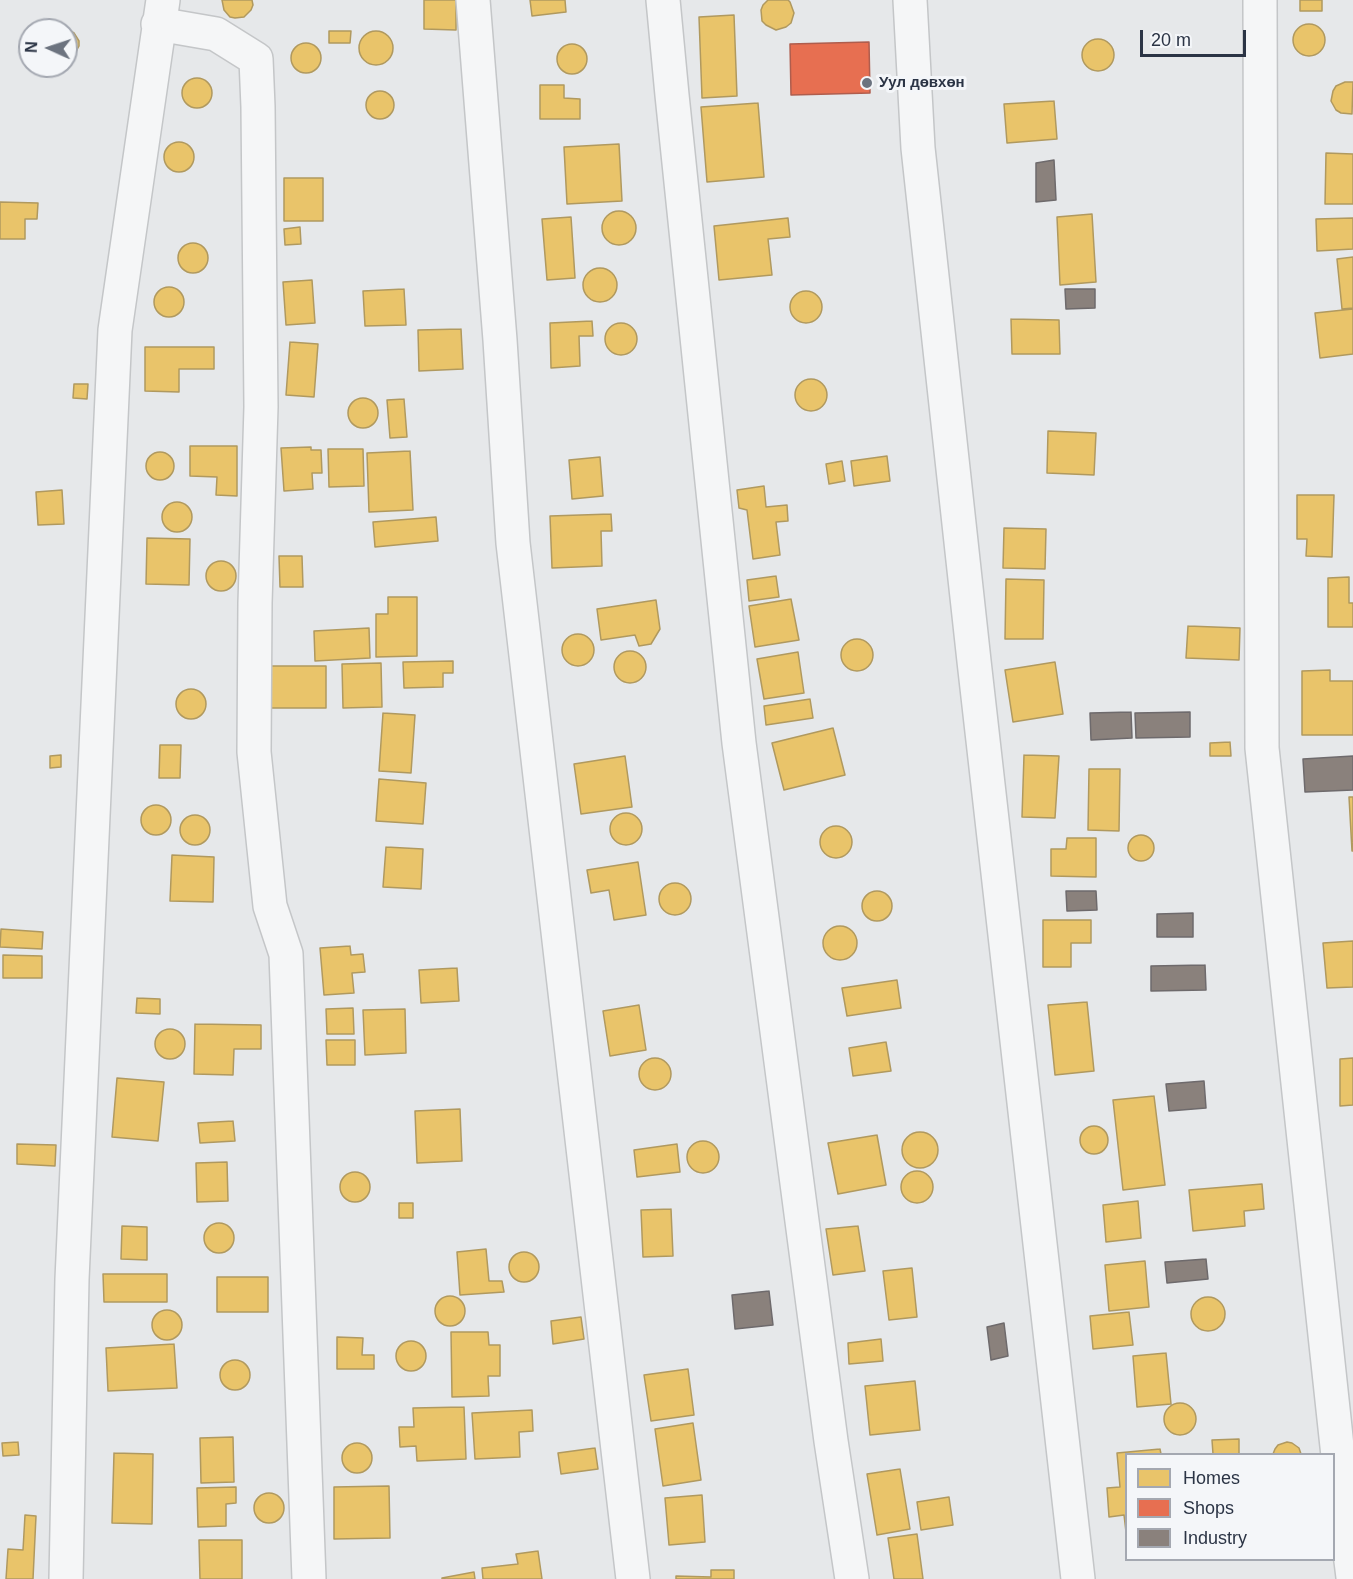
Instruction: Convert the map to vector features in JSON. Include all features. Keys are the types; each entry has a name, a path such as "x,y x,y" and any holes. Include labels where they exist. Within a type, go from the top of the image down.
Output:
{"street":[{"path":"473,0 500,340 513,543 633,1579"},
{"path":"663,0 739,743 831,1441 852,1579"},
{"path":"910,0 919,159 1078,1579"},
{"path":"1260,0 1262,748 1353,1577"},
{"path":"66,1579 72,1279 115,330 160,12 216,34 256,59 261,407 255,603 254,752 270,906 286,954 309,1579"}],"building: Homes":[{"path":"222,0 252,0 253,5 244,17 235,18 230,17 224,10"},
{"path":"424,0 456,0 456,30 424,29"},
{"path":"530,0 565,0 566,12 532,16"},
{"path":"768,0 788,0 790,2 794,13 791,23 776,30 762,21 761,10"},
{"path":"1300,0 1322,0 1322,11 1300,11"},
{"path":"734,15 737,96 702,98 699,17"},
{"path":"1309,24 1321,28 1325,40 1321,52 1309,56 1297,52 1293,40 1297,28"},
{"path":"329,31 351,31 350,43 329,43"},
{"path":"376,31 388,36 393,48 388,60 376,65 364,60 359,48 364,36"},
{"path":"1098,39 1109,44 1114,55 1109,66 1098,71 1087,66 1082,55 1087,44"},
{"path":"306,43 317,47 321,58 317,69 306,73 295,69 291,58 295,47"},
{"path":"572,44 583,48 587,59 583,70 572,74 561,70 557,59 561,48"},
{"path":"197,78 208,82 212,93 208,104 197,108 186,104 182,93 186,82"},
{"path":"1345,82 1353,82 1352,114 1336,110 1331,101 1336,86"},
{"path":"540,85 564,85 564,98 580,99 580,119 540,119"},
{"path":"380,91 390,95 394,105 390,115 380,119 370,115 366,105 370,95"},
{"path":"1054,101 1057,139 1007,143 1004,104"},
{"path":"758,103 764,177 707,182 701,107"},
{"path":"179,142 190,146 194,157 190,168 179,172 168,168 164,157 168,146"},
{"path":"619,144 622,201 567,204 564,147"},
{"path":"1326,153 1353,154 1353,204 1325,204"},
{"path":"284,178 323,178 323,221 284,221"},
{"path":"0,202 38,203 37,219 25,219 25,239 0,239"},
{"path":"619,211 631,216 636,228 631,240 619,245 607,240 602,228 607,216"},
{"path":"1092,214 1096,282 1060,285 1057,217"},
{"path":"571,217 575,278 547,280 542,219"},
{"path":"788,218 790,237 768,239 772,275 719,280 714,226"},
{"path":"1353,218 1353,249 1317,251 1316,219"},
{"path":"300,227 301,244 285,245 284,229"},
{"path":"193,243 204,247 208,258 204,269 193,273 182,269 178,258 182,247"},
{"path":"1353,257 1353,308 1342,309 1337,259"},
{"path":"600,268 612,273 617,285 612,297 600,302 588,297 583,285 588,273"},
{"path":"312,280 315,323 286,325 283,282"},
{"path":"169,287 180,291 184,302 180,313 169,317 158,313 154,302 158,291"},
{"path":"404,289 406,325 365,326 363,291"},
{"path":"806,291 818,295 822,307 818,319 806,323 794,319 790,307 794,295"},
{"path":"1353,309 1353,354 1320,358 1315,313"},
{"path":"1011,319 1059,320 1060,354 1012,354"},
{"path":"592,321 593,336 579,336 580,366 551,368 550,323"},
{"path":"621,323 633,327 637,339 633,351 621,355 609,351 605,339 609,327"},
{"path":"461,329 463,369 419,371 418,330"},
{"path":"290,342 318,344 314,397 286,395"},
{"path":"145,347 214,347 214,369 179,369 179,392 145,391"},
{"path":"811,379 822,384 827,395 822,406 811,411 800,406 795,395 800,384"},
{"path":"74,384 88,384 87,399 73,398"},
{"path":"363,398 374,402 378,413 374,424 363,428 352,424 348,413 352,402"},
{"path":"404,399 407,437 390,438 387,400"},
{"path":"1048,431 1096,433 1094,475 1047,473"},
{"path":"190,446 237,446 237,496 216,495 217,477 190,476"},
{"path":"311,447 311,450 321,450 322,473 312,473 313,489 284,491 281,448"},
{"path":"328,449 363,449 364,486 329,487"},
{"path":"410,451 413,510 369,512 367,453"},
{"path":"160,452 170,456 174,466 170,476 160,480 150,476 146,466 150,456"},
{"path":"887,456 890,481 854,486 851,461"},
{"path":"600,457 603,496 572,499 569,460"},
{"path":"842,461 845,481 829,484 826,464"},
{"path":"764,486 766,507 787,505 788,521 776,522 780,555 753,559 747,510 739,508 737,490"},
{"path":"62,490 64,524 38,525 36,492"},
{"path":"1297,495 1334,495 1332,557 1306,556 1307,539 1297,539"},
{"path":"177,502 188,506 192,517 188,528 177,532 166,528 162,517 166,506"},
{"path":"611,514 612,531 601,531 602,566 552,568 550,516"},
{"path":"436,517 438,541 375,547 373,522"},
{"path":"1004,528 1046,529 1045,569 1003,568"},
{"path":"147,538 190,539 189,585 146,584"},
{"path":"279,556 302,556 303,587 280,587"},
{"path":"221,561 232,565 236,576 232,587 221,591 210,587 206,576 210,565"},
{"path":"776,576 779,597 749,601 747,580"},
{"path":"1349,577 1349,603 1353,603 1353,627 1328,627 1328,578"},
{"path":"1006,579 1044,580 1043,639 1005,639"},
{"path":"388,597 417,597 417,656 376,657 376,614 388,614"},
{"path":"791,599 799,640 755,647 749,606"},
{"path":"656,600 660,629 651,644 639,646 635,635 601,640 597,609"},
{"path":"1188,626 1240,628 1239,660 1186,658"},
{"path":"369,628 370,658 315,661 314,631"},
{"path":"578,634 589,639 594,650 589,661 578,666 567,661 562,650 567,639"},
{"path":"857,639 868,644 873,655 868,666 857,671 846,666 841,655 846,644"},
{"path":"630,651 641,656 646,667 641,678 630,683 619,678 614,667 619,656"},
{"path":"798,652 804,693 764,699 757,659"},
{"path":"453,661 453,673 443,673 443,687 404,688 403,662"},
{"path":"1055,662 1063,714 1013,722 1005,670"},
{"path":"381,663 382,707 343,708 342,664"},
{"path":"267,666 326,666 326,708 267,708"},
{"path":"1330,670 1330,681 1353,681 1353,735 1302,735 1302,671"},
{"path":"191,689 202,693 206,704 202,715 191,719 180,715 176,704 180,693"},
{"path":"810,699 813,718 766,725 764,706"},
{"path":"383,713 415,715 411,773 379,771"},
{"path":"833,728 845,775 784,790 772,743"},
{"path":"1230,742 1231,756 1210,756 1210,743"},
{"path":"160,745 181,745 180,778 159,778"},
{"path":"61,755 61,767 50,768 50,756"},
{"path":"1024,755 1059,756 1055,818 1022,817"},
{"path":"625,756 632,807 581,814 574,764"},
{"path":"1089,769 1120,769 1119,831 1088,830"},
{"path":"379,779 426,783 423,824 376,821"},
{"path":"1349,797 1353,797 1353,851 1352,851"},
{"path":"156,805 167,809 171,820 167,831 156,835 145,831 141,820 145,809"},
{"path":"626,813 637,818 642,829 637,840 626,845 615,840 610,829 615,818"},
{"path":"195,815 206,819 210,830 206,841 195,845 184,841 180,830 184,819"},
{"path":"836,826 848,830 852,842 848,854 836,858 824,854 820,842 824,830"},
{"path":"1141,835 1150,839 1154,848 1150,857 1141,861 1132,857 1128,848 1132,839"},
{"path":"1067,838 1096,838 1096,877 1051,876 1051,849 1066,849"},
{"path":"386,847 423,849 421,889 383,887"},
{"path":"172,855 214,857 213,902 170,901"},
{"path":"638,862 646,915 614,920 609,890 591,893 587,870"},
{"path":"675,883 686,888 691,899 686,910 675,915 664,910 659,899 664,888"},
{"path":"877,891 888,895 892,906 888,917 877,921 866,917 862,906 866,895"},
{"path":"1043,920 1091,920 1091,943 1071,943 1071,967 1043,967"},
{"path":"840,926 852,931 857,943 852,955 840,960 828,955 823,943 828,931"},
{"path":"1,929 43,932 42,949 0,947"},
{"path":"1353,941 1353,987 1327,988 1323,943"},
{"path":"350,946 351,955 363,954 365,972 352,973 354,993 324,995 320,948"},
{"path":"3,955 42,956 42,978 3,978"},
{"path":"457,968 459,1001 421,1003 419,970"},
{"path":"897,980 901,1008 847,1016 842,988"},
{"path":"137,998 160,999 160,1014 136,1013"},
{"path":"1087,1002 1094,1071 1055,1075 1048,1005"},
{"path":"639,1005 646,1050 610,1056 603,1011"},
{"path":"353,1008 354,1034 327,1034 326,1009"},
{"path":"405,1009 406,1053 365,1055 363,1010"},
{"path":"195,1024 261,1025 261,1049 234,1049 233,1075 194,1074"},
{"path":"170,1029 181,1033 185,1044 181,1055 170,1059 159,1055 155,1044 159,1033"},
{"path":"326,1040 355,1040 355,1065 327,1065"},
{"path":"886,1042 891,1071 853,1076 849,1048"},
{"path":"655,1058 666,1063 671,1074 666,1085 655,1090 644,1085 639,1074 644,1063"},
{"path":"1353,1058 1353,1105 1340,1106 1340,1059"},
{"path":"117,1078 164,1082 158,1141 112,1137"},
{"path":"1154,1096 1165,1185 1123,1190 1113,1100"},
{"path":"460,1109 462,1161 417,1163 415,1111"},
{"path":"233,1121 235,1141 200,1143 198,1123"},
{"path":"1094,1126 1104,1130 1108,1140 1104,1150 1094,1154 1084,1150 1080,1140 1084,1130"},
{"path":"920,1132 933,1137 938,1150 933,1163 920,1168 907,1163 902,1150 907,1137"},
{"path":"877,1135 886,1185 838,1194 828,1143"},
{"path":"703,1141 714,1146 719,1157 714,1168 703,1173 692,1168 687,1157 692,1146"},
{"path":"17,1144 56,1145 55,1166 17,1164"},
{"path":"677,1144 680,1172 637,1177 634,1150"},
{"path":"227,1162 228,1201 197,1202 196,1163"},
{"path":"917,1171 928,1176 933,1187 928,1198 917,1203 906,1198 901,1187 906,1176"},
{"path":"355,1172 366,1176 370,1187 366,1198 355,1202 344,1198 340,1187 344,1176"},
{"path":"1262,1184 1264,1209 1244,1211 1245,1226 1193,1231 1189,1190"},
{"path":"1138,1201 1141,1238 1106,1242 1103,1205"},
{"path":"399,1203 413,1203 413,1218 399,1218"},
{"path":"671,1209 673,1256 643,1257 641,1210"},
{"path":"219,1223 230,1227 234,1238 230,1249 219,1253 208,1249 204,1238 208,1227"},
{"path":"122,1226 147,1227 147,1260 121,1259"},
{"path":"858,1226 865,1271 833,1275 826,1229"},
{"path":"486,1249 489,1281 502,1281 504,1292 460,1295 457,1252"},
{"path":"524,1252 535,1256 539,1267 535,1278 524,1282 513,1278 509,1267 513,1256"},
{"path":"1145,1261 1149,1307 1109,1311 1105,1265"},
{"path":"912,1268 917,1317 889,1320 883,1271"},
{"path":"103,1274 167,1274 167,1302 104,1302"},
{"path":"217,1277 268,1277 268,1312 217,1312"},
{"path":"450,1296 461,1300 465,1311 461,1322 450,1326 439,1322 435,1311 439,1300"},
{"path":"1208,1297 1220,1302 1225,1314 1220,1326 1208,1331 1196,1326 1191,1314 1196,1302"},
{"path":"167,1310 178,1314 182,1325 178,1336 167,1340 156,1336 152,1325 156,1314"},
{"path":"1129,1312 1133,1345 1093,1349 1090,1316"},
{"path":"581,1317 584,1339 553,1344 551,1321"},
{"path":"451,1332 488,1332 489,1345 500,1345 500,1376 488,1376 489,1396 452,1397"},
{"path":"337,1337 363,1338 362,1355 374,1355 374,1369 337,1369"},
{"path":"881,1339 883,1361 849,1364 848,1343"},
{"path":"411,1341 421,1346 426,1356 421,1366 411,1371 401,1366 396,1356 401,1346"},
{"path":"174,1344 177,1388 108,1391 106,1348"},
{"path":"1166,1353 1171,1404 1137,1407 1133,1356"},
{"path":"235,1360 246,1364 250,1375 246,1386 235,1390 224,1386 220,1375 224,1364"},
{"path":"688,1369 694,1415 651,1421 644,1375"},
{"path":"915,1381 920,1430 870,1435 865,1386"},
{"path":"1180,1403 1191,1408 1196,1419 1191,1430 1180,1435 1169,1430 1164,1419 1169,1408"},
{"path":"464,1407 466,1459 417,1461 416,1446 400,1447 399,1427 414,1427 413,1408"},
{"path":"532,1410 533,1431 519,1432 520,1457 475,1459 472,1413"},
{"path":"693,1423 701,1480 663,1486 655,1429"},
{"path":"233,1437 234,1482 201,1483 200,1438"},
{"path":"1239,1439 1239,1453 1213,1453 1212,1440"},
{"path":"18,1442 19,1455 3,1456 2,1443"},
{"path":"357,1443 368,1447 372,1458 368,1469 357,1473 346,1469 342,1458 346,1447"},
{"path":"1292,1443 1299,1448 1301,1453 1273,1453 1278,1445"},
{"path":"595,1448 598,1469 561,1474 558,1453"},
{"path":"1160,1449 1161,1453 1125,1453 1125,1524 1124,1515 1109,1517 1107,1488 1120,1487 1117,1453"},
{"path":"114,1453 153,1454 152,1524 112,1523"},
{"path":"900,1469 910,1529 877,1535 867,1474"},
{"path":"389,1486 390,1538 334,1539 334,1487"},
{"path":"236,1487 236,1503 226,1504 226,1526 198,1527 197,1488"},
{"path":"269,1493 280,1497 284,1508 280,1519 269,1523 258,1519 254,1508 258,1497"},
{"path":"702,1495 705,1542 669,1545 665,1498"},
{"path":"949,1497 953,1525 921,1530 917,1502"},
{"path":"25,1515 36,1516 33,1579 6,1579 8,1549 23,1550"},
{"path":"917,1534 923,1579 894,1579 888,1538"},
{"path":"199,1540 242,1540 242,1579 200,1579"},
{"path":"538,1551 542,1579 483,1579 482,1568 518,1564 516,1554"},
{"path":"711,1570 734,1570 734,1579 676,1579 676,1576 711,1577"},
{"path":"474,1572 475,1579 442,1579 442,1578"}],"building: Shops":[{"path":"869,42 870,93 791,95 790,44"}],"building: Industry":[{"path":"1054,160 1056,200 1036,202 1036,163"},
{"path":"1065,289 1095,289 1095,308 1066,309"},
{"path":"1131,712 1132,738 1091,740 1090,713"},
{"path":"1190,712 1190,737 1136,738 1135,713"},
{"path":"1353,756 1353,790 1305,792 1303,759"},
{"path":"1066,891 1096,891 1097,910 1067,911"},
{"path":"1193,913 1193,937 1157,937 1157,914"},
{"path":"1205,965 1206,990 1151,991 1151,966"},
{"path":"1204,1081 1206,1108 1169,1111 1166,1084"},
{"path":"1206,1259 1208,1279 1167,1283 1165,1262"},
{"path":"769,1291 773,1325 735,1329 732,1295"},
{"path":"1004,1323 1008,1356 991,1360 987,1327"}],"place":[{"name":"Уул дөвхөн","path":"867,83"}]}
